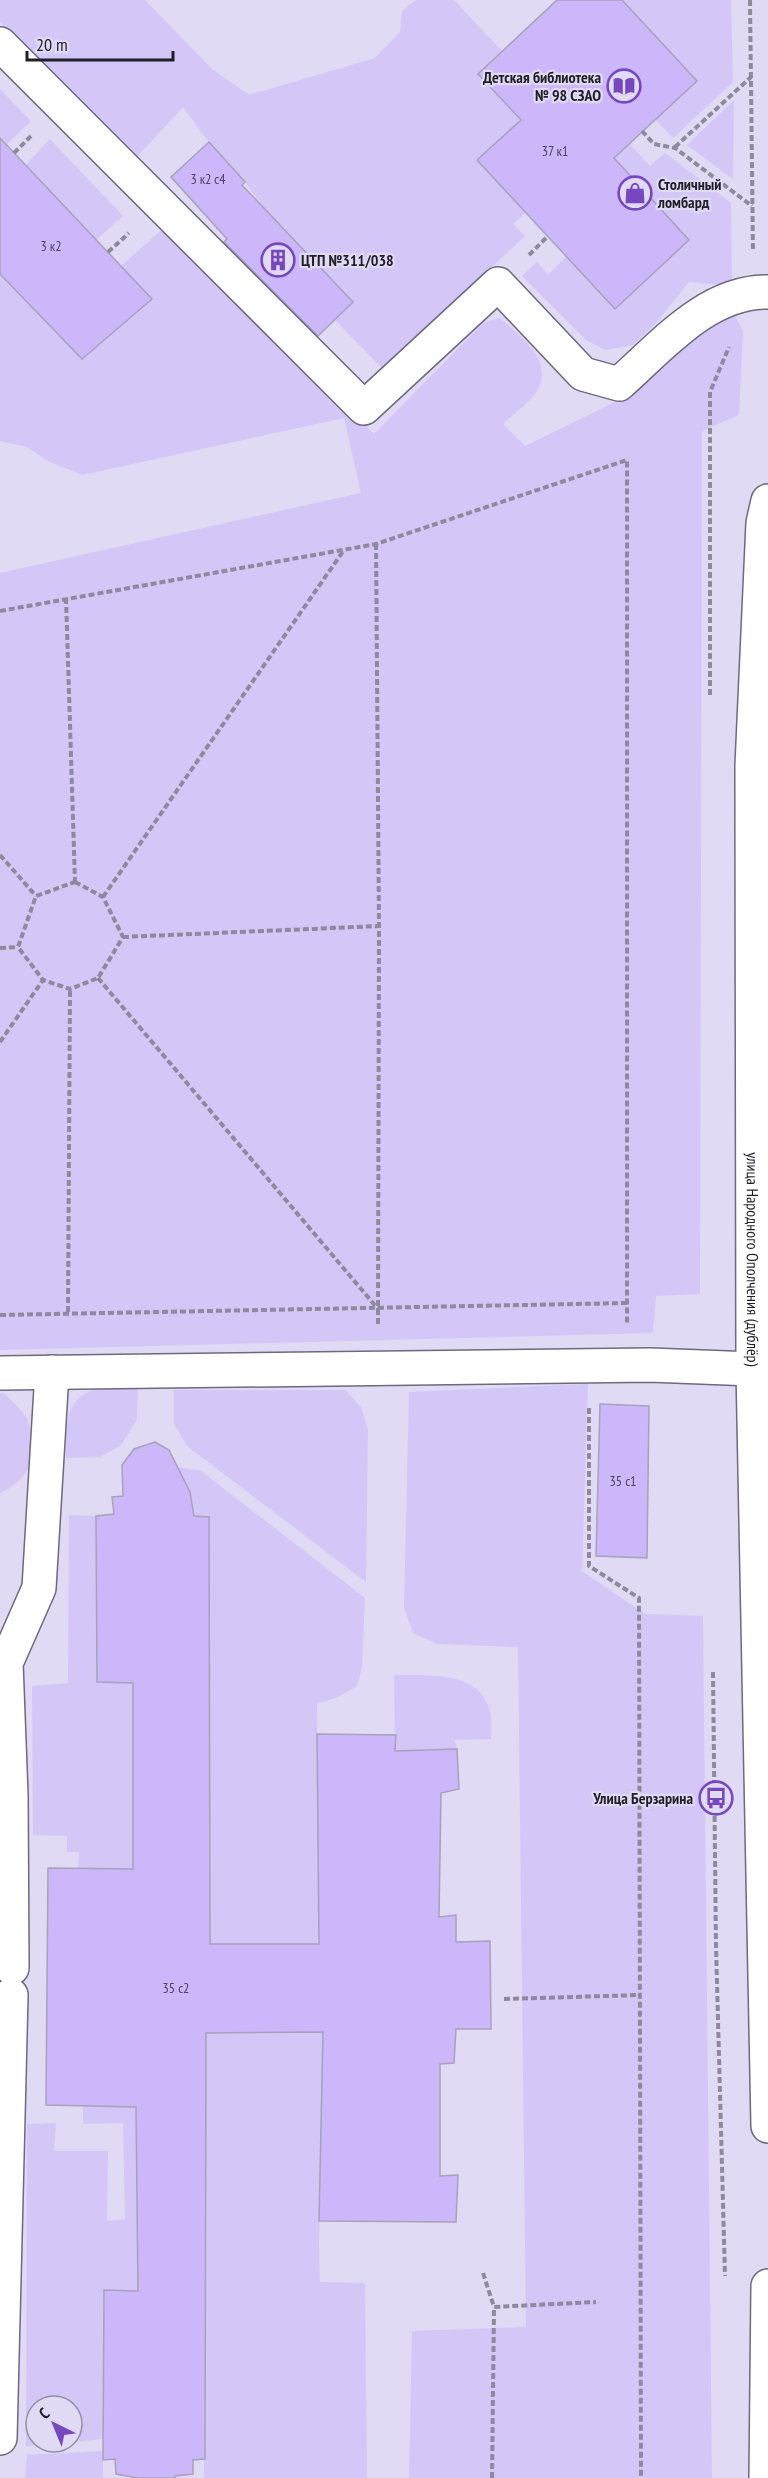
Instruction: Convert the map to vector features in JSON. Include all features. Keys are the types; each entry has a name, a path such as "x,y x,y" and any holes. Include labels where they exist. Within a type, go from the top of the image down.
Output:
{"street":[{"path":"0,44 364,408 498,284 584,374 619,384 703,310 753,292 768,292"},
{"name":"улица Народного Ополчения (дублёр)","path":"768,501 764,523 752,766 753,1369 768,2126"},
{"path":"0,1373 628,1365 753,1369"},
{"path":"0,2438 12,1981 11,1795 6,1663 39,1588 52,1372"},
{"path":"766,2478 768,2286"}],"path":[{"path":"675,148 751,76"},
{"path":"642,131 654,144 675,148 752,207"},
{"path":"0,611 376,544 627,460 628,1365"},
{"path":"376,544 379,1368"},
{"path":"103,897 344,549"},
{"path":"66,598 75,882"},
{"path":"0,855 36,896"},
{"path":"36,896 75,882 103,897 123,937"},
{"path":"18,947 36,896"},
{"path":"123,937 379,926"},
{"path":"18,947 43,980 70,989 98,978 123,937"},
{"path":"0,948 18,947"},
{"path":"98,978 378,1309"},
{"path":"0,1042 43,980"},
{"path":"68,1312 70,989"},
{"path":"0,1315 627,1303"},
{"path":"589,1366 590,1566 639,1598 641,2478"},
{"path":"504,1999 640,1995"},
{"path":"483,2273 495,2307 492,2478"},
{"path":"495,2307 596,2302"}],"shaded area":[{"path":"0,0 145,0 212,69 249,95 375,58 400,32 402,11 416,0 454,0 502,51 478,74 521,120 526,212 513,224 525,236 383,369 335,320 353,301 262,205 183,107 136,158 0,22"},
{"path":"622,0 731,0 733,82 673,138 655,119 697,81"},
{"path":"0,89 31,121 6,145 0,139"},
{"path":"734,100 733,179 687,145"},
{"path":"50,139 123,216 96,240 26,165"},
{"path":"629,143 650,166 665,153 731,203 732,286 689,282 655,324 633,345 605,350 586,340 522,276 537,262 548,275 567,256 615,309 689,240 614,158"},
{"path":"165,227 374,434 483,323 500,318 533,350 542,369 537,391 503,424 525,446 627,396 710,318 735,316 743,331 739,415 702,431 700,1294 656,1296 653,1333 0,1350 0,573 361,493 344,418 82,475 48,461 27,447 0,441 0,274 82,359 152,299 121,266"},
{"path":"588,1384 582,1571 645,1614 703,1616 712,2478 409,2478 412,2331 526,2327 518,1647 437,1644 413,1633 404,1607 409,1392"},
{"path":"101,1388 138,1388 137,1420 120,1446 100,1457 66,1458 68,1420 75,1403 81,1396"},
{"path":"174,1390 345,1390 361,1407 368,1430 366,1582 187,1446 174,1424"},
{"path":"0,1393 5,1394 27,1419 32,1455 27,1471 22,1477 9,1489 0,1493"},
{"path":"177,1467 201,1471 365,1598 362,1667 357,1686 338,1697 317,1704 319,1932 317,1944 208,1944 209,1517 194,1516 190,1496"},
{"path":"69,1515 96,1516 97,1682 133,1683 133,1883 78,1869 79,1852 67,1852 67,1836 33,1835 32,1686 68,1683"},
{"path":"394,1675 448,1678 464,1682 477,1689 486,1701 491,1717 491,1739 455,1740 457,1749 395,1751"},
{"path":"323,2032 320,2282 365,2283 367,2478 204,2478 206,2070 197,2046 206,2046 206,2033"},
{"path":"83,2087 136,2089 138,2291 104,2290 103,2439 84,2441 84,2394 26,2394 27,2124 56,2123 54,2151 108,2151 107,2221 125,2219 123,2123 83,2124"},
{"path":"103,2451 103,2478 25,2478 27,2455 84,2454 84,2452"}],"building":[{"path":"557,0 622,0 697,81 614,158 689,240 615,309 477,160 521,120 478,74"},
{"path":"0,138 152,299 82,359 0,274"},
{"name":"ЦТП №311/038","path":"209,142 245,182 242,185 353,302 318,336 224,242 227,239 171,177"},
{"path":"600,1404 649,1406 647,1558 596,1556"},
{"path":"155,1442 169,1450 190,1492 194,1516 209,1517 210,1944 319,1944 317,1734 396,1735 395,1751 457,1749 459,1789 441,1793 439,1917 456,1915 456,1942 490,1941 491,2029 456,2029 454,2063 440,2064 440,2176 458,2175 456,2222 319,2221 323,2032 206,2033 205,2459 193,2460 193,2474 175,2476 175,2478 137,2478 116,2474 115,2459 103,2460 104,2290 138,2291 136,2107 46,2105 48,1868 133,1869 133,1683 97,1682 96,1516 114,1514 112,1497 123,1496 122,1465 134,1449"}],"place":[{"name":"Детская библиотека № 98 СЗАО","path":"624,86"},
{"name":"Столичный ломбард","path":"635,193"},
{"name":"ЦТП №311/038","path":"278,260"},
{"name":"Улица Берзарина","path":"716,1798"}]}
